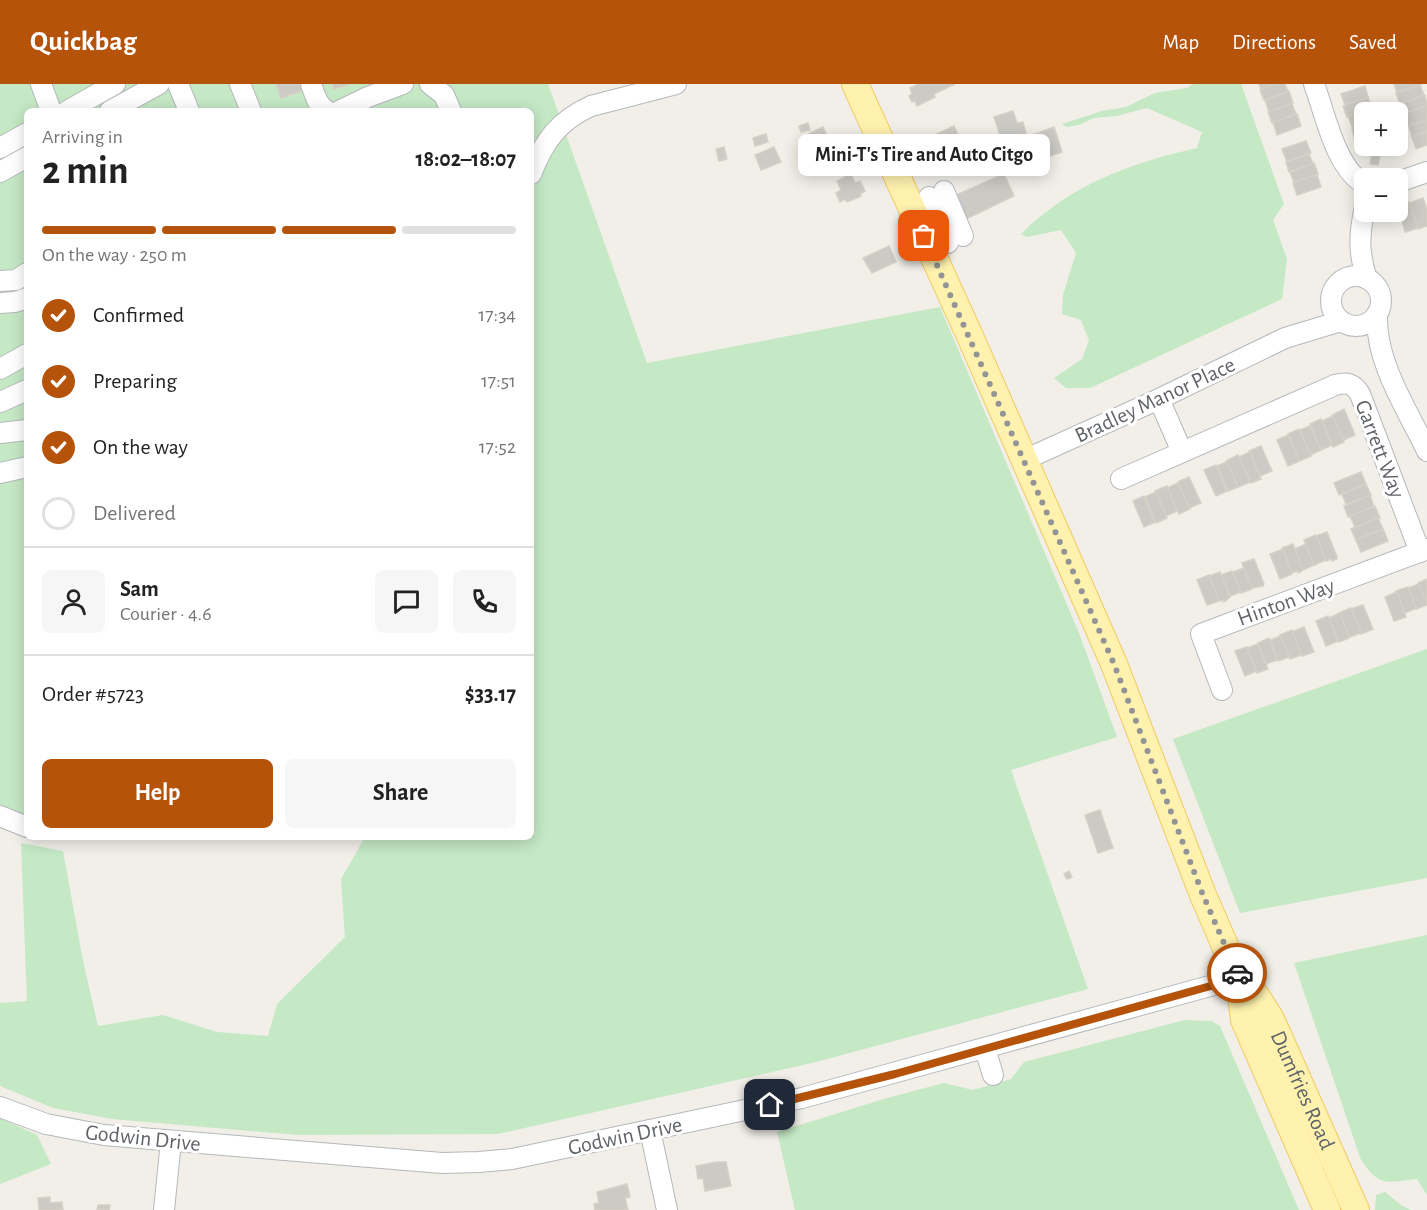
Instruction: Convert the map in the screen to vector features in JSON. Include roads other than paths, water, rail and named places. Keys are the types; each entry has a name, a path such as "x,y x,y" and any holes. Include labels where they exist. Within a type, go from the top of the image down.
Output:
{"main road":[{"name":"Dumfries Road","path":"855,84 1114,664 1203,895 1239,978 1244,1020 1326,1210"},
{"name":"Dumfries Road","path":"1239,978 1257,997 1271,1019 1356,1210"}],"street":[{"path":"41,84 50,108"},
{"path":"72,108 115,84"},
{"path":"115,108 159,84"},
{"path":"178,84 188,108"},
{"path":"240,84 250,108"},
{"path":"311,84 317,101 324,108"},
{"path":"345,108 403,84"},
{"path":"430,84 444,95 450,108"},
{"path":"534,168 555,129 578,112 591,106 675,84"},
{"path":"1314,84 1343,164 1354,176"},
{"path":"0,148 24,135"},
{"path":"0,172 24,159"},
{"path":"1408,179 1427,172"},
{"path":"937,194 955,240"},
{"path":"1343,279 1359,241 1362,222"},
{"path":"1359,241 1368,279 1379,290 1381,298 1377,314 1378,333 1386,366 1427,451"},
{"path":"0,281 16,280 24,275"},
{"path":"1368,279 1355,276 1343,279 1337,284 1331,299 1332,308 1349,323 1386,366"},
{"name":"Bradley Manor Place","path":"1024,460 1252,355 1284,338 1331,299"},
{"path":"0,303 15,303 24,300"},
{"path":"0,312 24,300"},
{"path":"1349,323 1371,320 1377,314"},
{"name":"Bradley Manor Place","path":"1284,338 1349,323"},
{"path":"0,369 24,356"},
{"name":"Garrett Way","path":"1121,479 1335,385 1349,384 1356,387 1360,394 1424,551"},
{"path":"0,402 24,391"},
{"path":"1159,399 1182,452"},
{"path":"0,433 24,430"},
{"path":"0,473 24,468"},
{"name":"Hinton Way","path":"1222,690 1201,633 1424,551"},
{"path":"0,816 24,826"},
{"name":"Godwin Drive","path":"0,1107 46,1124 77,1131 442,1163 478,1162 537,1155 802,1098 1239,978"},
{"path":"985,1049 993,1075"},
{"path":"650,1131 667,1210"},
{"path":"164,1210 171,1141"}],"place":[{"name":"Mini-T's Tire and Auto Citgo","path":"924,236"}]}
